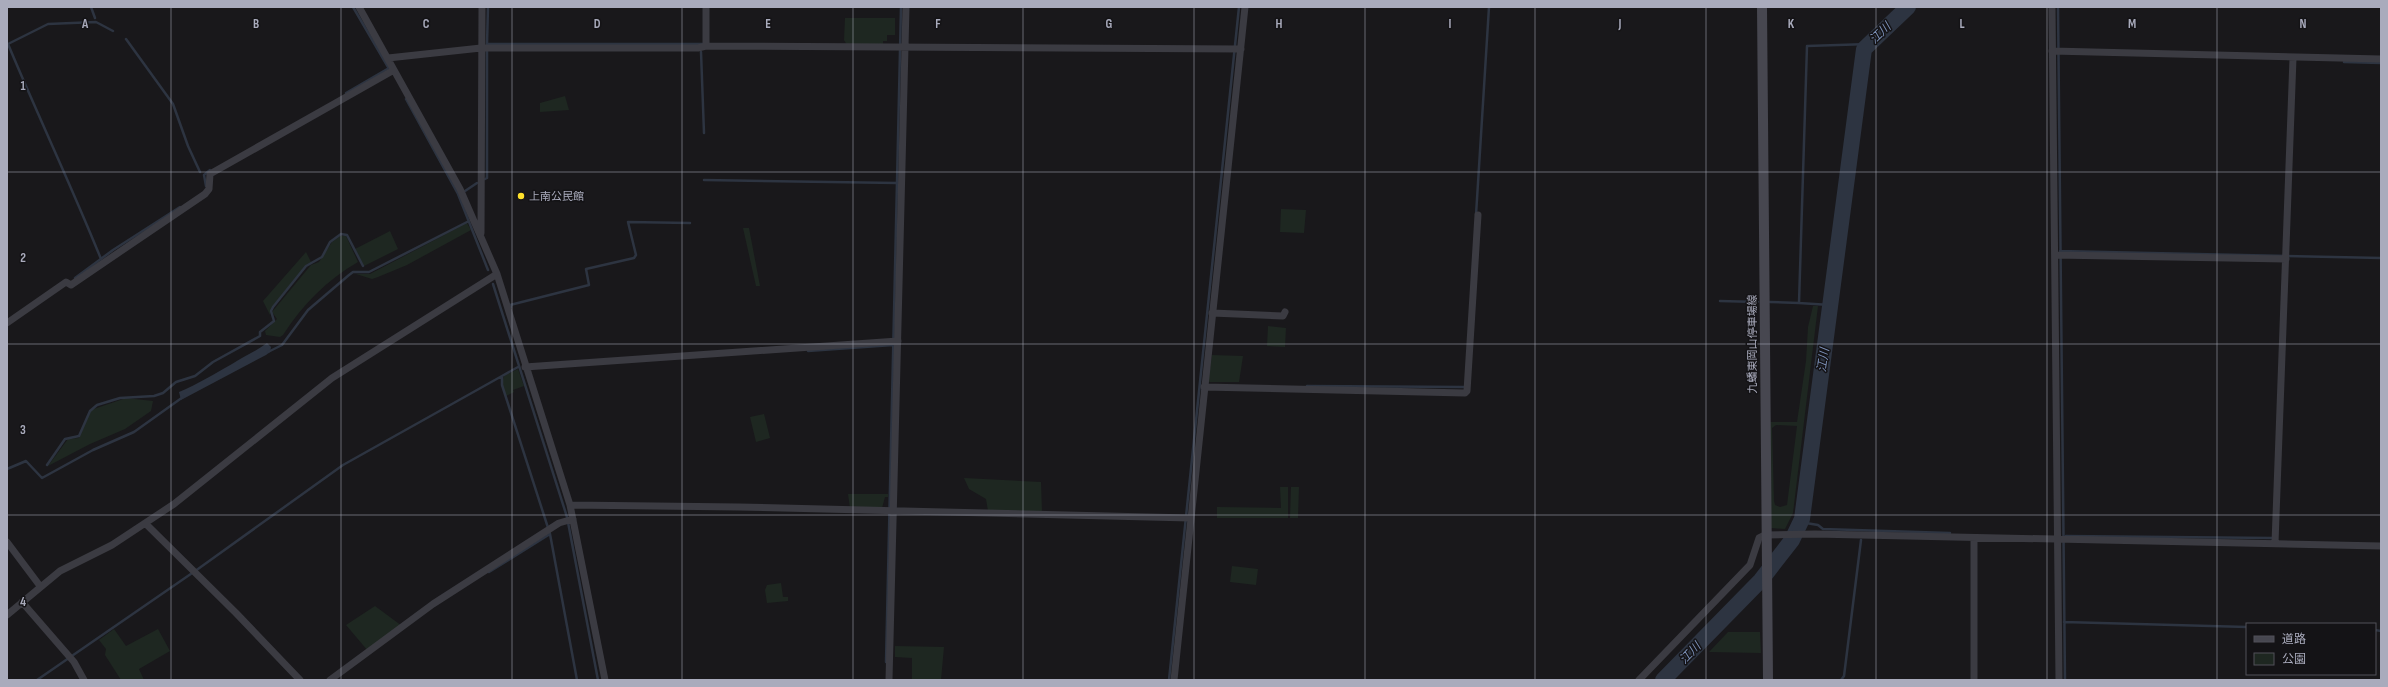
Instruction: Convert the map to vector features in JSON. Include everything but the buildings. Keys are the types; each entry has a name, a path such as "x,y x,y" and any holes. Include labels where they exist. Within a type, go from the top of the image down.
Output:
{"main road":[{"name":"九蟠東岡山停車場線","path":"1762,7 1765,534 1768,680"}],"street":[{"path":"359,7 388,58 392,71 460,189 496,274 570,505 569,520 605,680"},
{"path":"481,236 485,48 482,7"},
{"path":"706,7 706,46"},
{"path":"890,680 891,510 895,341 902,47 906,7"},
{"path":"1174,680 1187,518 1212,313 1237,48 1245,7"},
{"path":"2052,7 2056,52 2062,539 2059,680"},
{"path":"388,58 485,48 698,48 706,46 1237,48"},
{"path":"2056,52 2293,59 2381,59"},
{"path":"2275,543 2293,59"},
{"path":"7,323 205,194 209,189 210,174 392,71"},
{"path":"1204,387 1465,393 1467,391 1478,215"},
{"path":"2058,255 2285,257"},
{"path":"7,615 40,586 70,565 112,545 146,524 332,378 496,274"},
{"path":"1212,313 1283,316 1285,312"},
{"path":"526,367 895,341"},
{"path":"570,505 891,510 1187,518"},
{"path":"330,680 432,604 549,530 569,520"},
{"path":"146,524 236,613 300,680"},
{"path":"1639,680 1750,565 1759,538 1765,534 1784,533 2381,546"},
{"path":"1974,680 1976,538"},
{"path":"7,542 40,586"},
{"path":"22,602 84,680"}],"green space":[{"path":"845,18 895,18 895,35 887,35 887,41 883,41 883,45 847,45 844,40"},
{"path":"565,96 569,110 540,112 540,103"},
{"path":"1281,209 1306,210 1304,233 1280,232"},
{"path":"467,223 471,230 407,265 372,279 356,274 370,274"},
{"path":"743,228 749,228 760,286 756,286"},
{"path":"390,231 398,249 364,266 355,249"},
{"path":"340,236 346,236 358,262 336,277 316,294 298,313 283,335 280,337 266,335 265,331 277,319 272,312 311,265 319,262 332,242"},
{"path":"306,252 311,262 306,265 272,307 270,315 263,301"},
{"path":"1813,306 1818,306 1793,513 1785,529 1771,528 1770,422 1797,422 1806,361 1808,327","holes":["1776,425 1797,426 1787,505 1780,507 1775,505 1774,501 1772,428"]},
{"path":"1268,326 1286,328 1285,347 1267,346"},
{"path":"1212,355 1243,356 1239,382 1208,382"},
{"path":"518,369 524,386 513,390 514,392 506,396 502,383 504,376"},
{"path":"126,398 153,401 151,411 125,429 90,444 48,466 68,439 79,438 91,410"},
{"path":"764,414 770,438 756,442 750,417"},
{"path":"964,478 1041,482 1042,512 988,511 986,499 969,489"},
{"path":"1280,487 1288,487 1288,518 1217,518 1217,507 1281,508"},
{"path":"1291,487 1299,487 1298,518 1290,518"},
{"path":"848,494 888,494 888,497 885,497 882,508 850,508"},
{"path":"1232,566 1258,569 1256,585 1230,582"},
{"path":"781,583 783,597 788,597 788,601 767,603 765,590 767,585"},
{"path":"375,606 402,626 368,651 346,625"},
{"path":"114,629 126,646 158,629 170,651 139,669 144,680 121,680 105,655 106,649 99,640"},
{"path":"1728,632 1760,632 1761,653 1709,652"},
{"path":"895,646 944,647 941,680 912,679 912,658 895,657"}],"water":[{"path":"267,343 271,347 270,352 266,355 181,400 179,392 206,379"}],"waterway":[{"path":"91,7 95,18"},
{"path":"353,7 388,67"},
{"path":"487,44 488,7"},
{"path":"886,662 901,7"},
{"path":"1169,680 1239,7"},
{"path":"1476,215 1489,7"},
{"name":"江川","path":"1663,680 1761,580 1792,540 1802,519 1864,49 1908,7"},
{"path":"2058,7 2065,680"},
{"path":"101,259 8,44 48,24 96,22 113,31"},
{"path":"126,39 173,104 188,146 200,172"},
{"path":"487,44 703,44"},
{"path":"1830,305 1799,303 1807,46 1869,44"},
{"path":"485,179 487,178 487,49"},
{"path":"701,52 704,133"},
{"path":"2344,62 2381,63"},
{"path":"346,93 389,68"},
{"path":"406,99 458,194 488,270"},
{"path":"206,186 204,175 210,170"},
{"path":"704,180 897,183"},
{"path":"465,191 477,183"},
{"path":"75,278 113,250 180,207"},
{"path":"268,352 282,345 308,310 353,272 369,272 469,221"},
{"path":"511,307 510,305 589,285 586,269 634,258 636,255 628,222 690,223"},
{"path":"47,465 65,439 79,436 90,411 97,405 120,398 154,396 163,393 176,382 195,376 213,362 260,336 260,332 274,321 271,311 273,307 306,266 322,257 330,242 341,234 347,235 363,266"},
{"path":"2060,251 2381,258"},
{"path":"493,284 567,517 598,680"},
{"path":"1720,301 1758,302"},
{"path":"1770,302 1799,303"},
{"path":"808,351 893,345"},
{"path":"518,367 502,376 502,385 550,534 577,680"},
{"path":"37,680 198,569 343,465 502,376"},
{"path":"1307,386 1464,387"},
{"path":"7,469 26,461 42,478 93,450 134,432 183,397"},
{"path":"1800,522 1818,525 1823,529 1950,533"},
{"path":"489,572 550,534"},
{"path":"2066,536 2272,538"},
{"path":"1841,680 1844,676 1861,540"},
{"path":"2064,622 2246,627"},
{"path":"2376,630 2381,631"}],"place":[{"name":"上南公民館","path":"521,196"}]}
